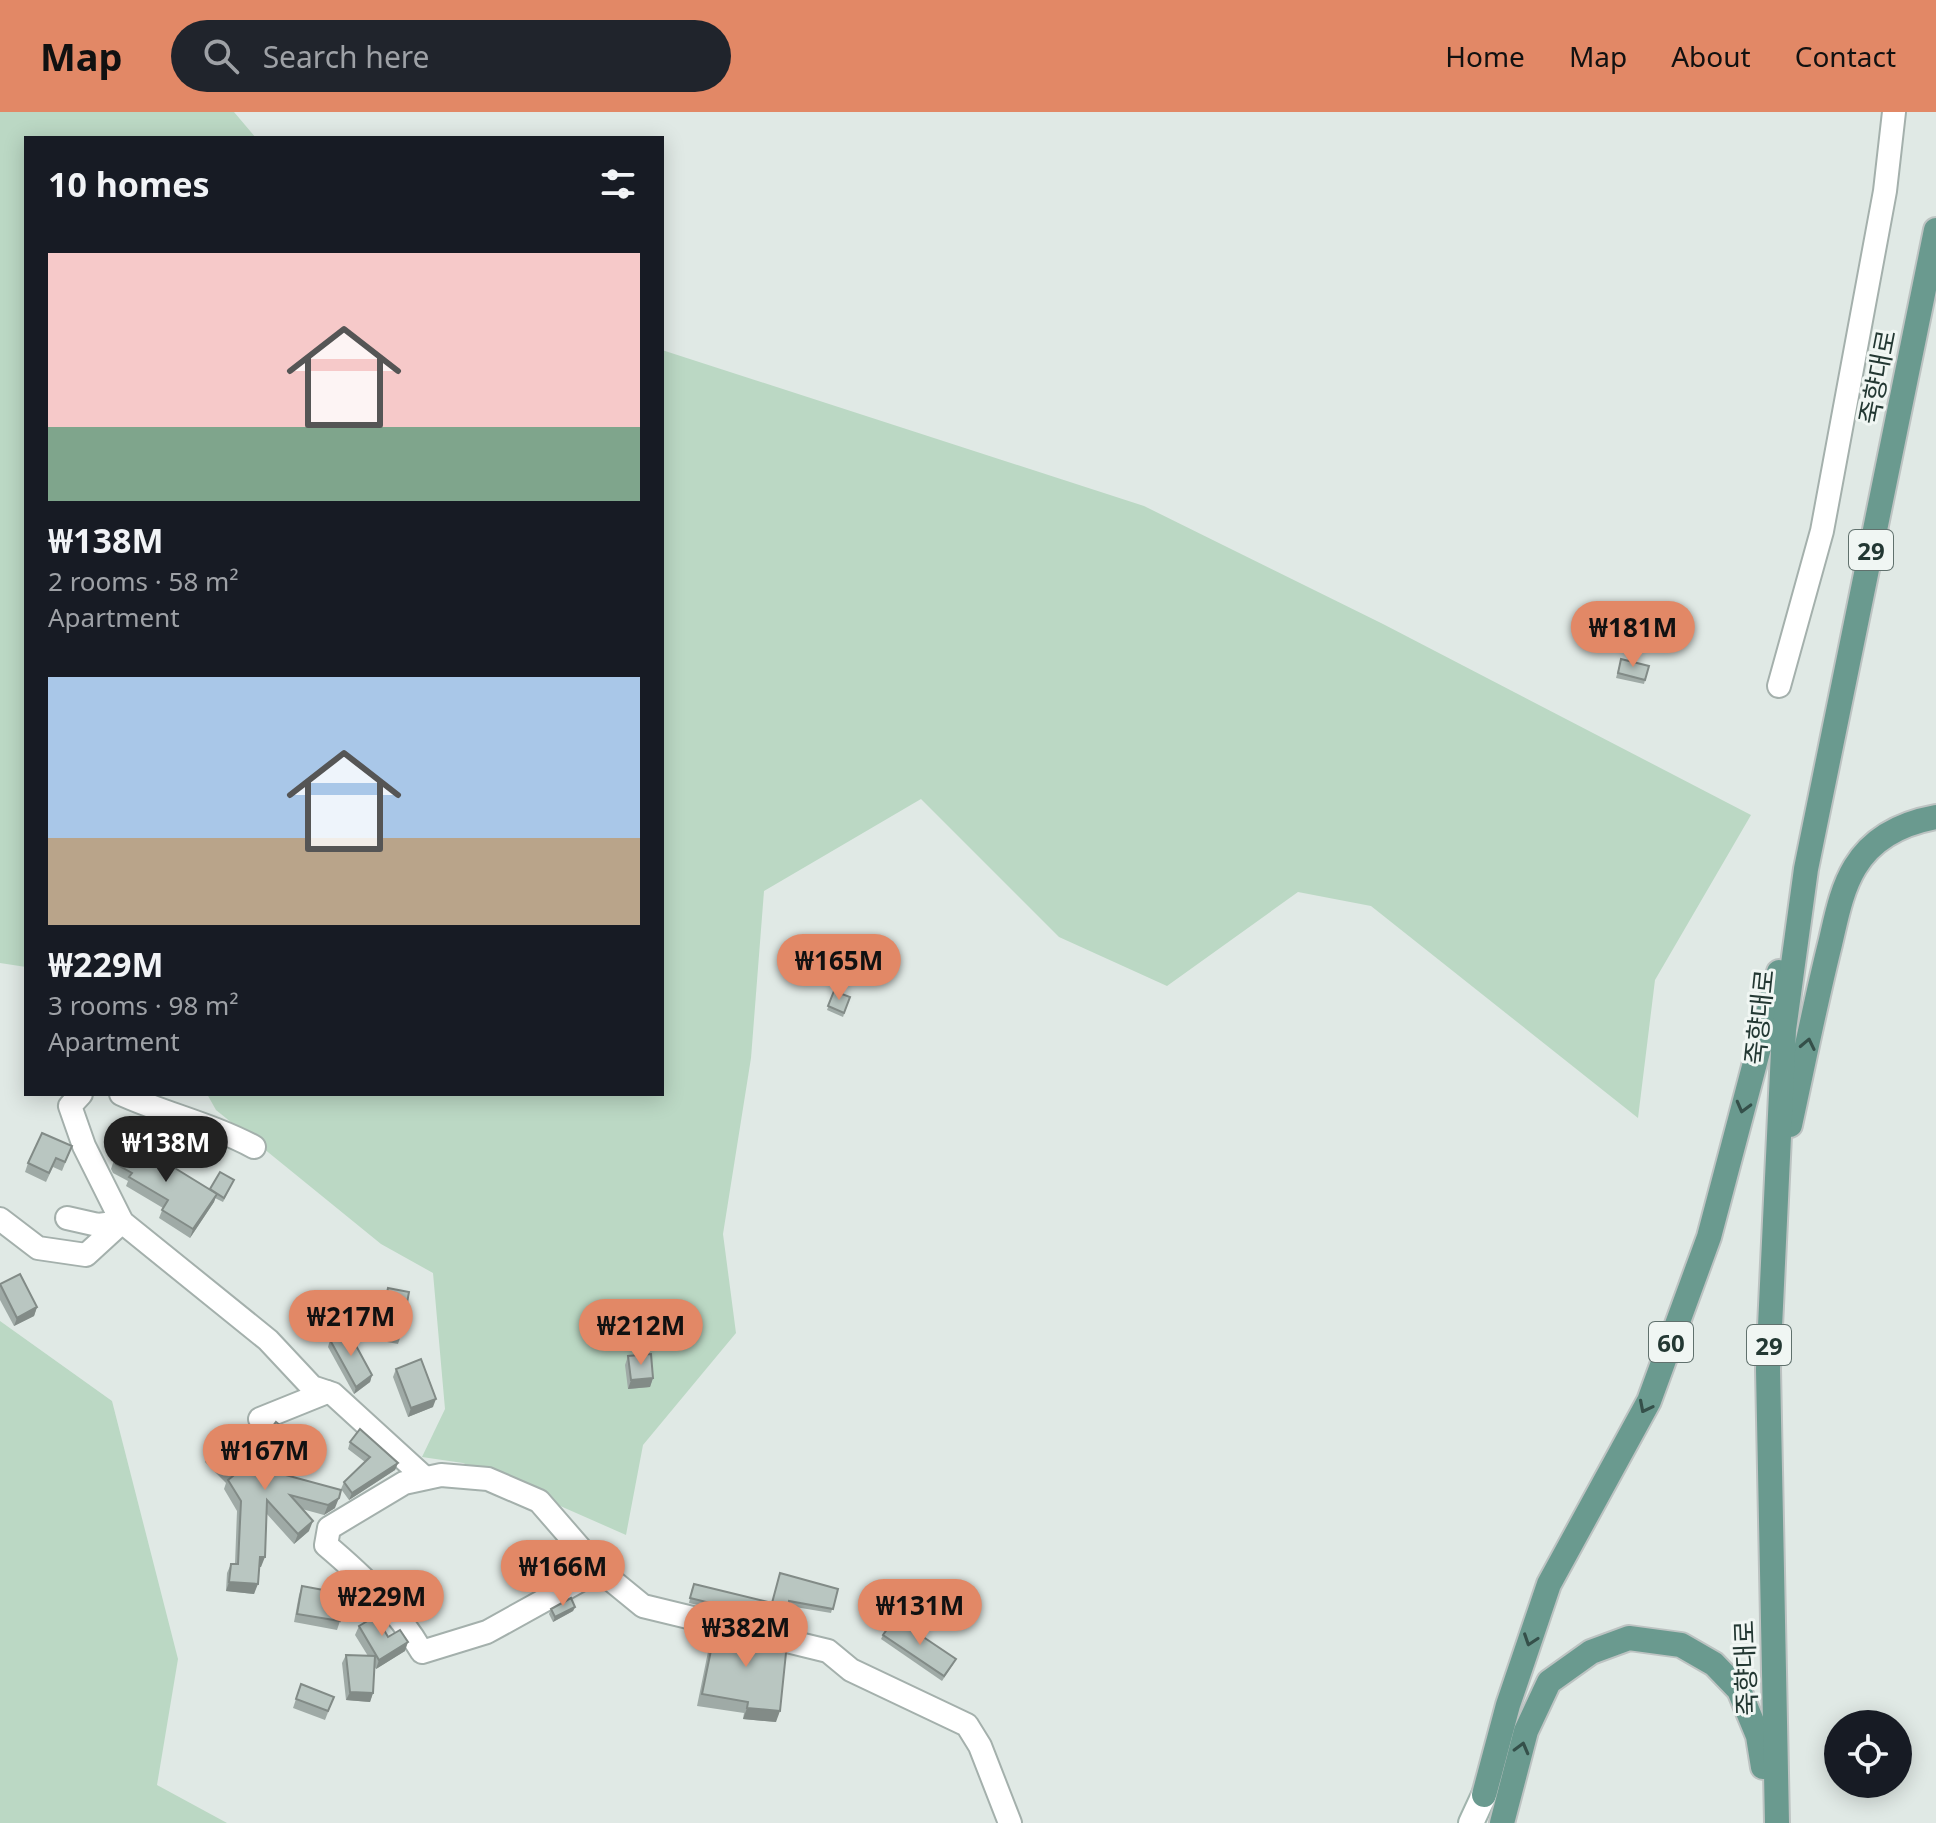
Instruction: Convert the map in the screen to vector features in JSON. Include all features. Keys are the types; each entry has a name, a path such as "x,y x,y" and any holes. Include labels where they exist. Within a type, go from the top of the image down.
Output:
{"main road":[{"name":"죽향대로","path":"1775,1823 1768,1369 1784,1030 1806,869 1936,230"},
{"path":"1774,1202 1841,899 1855,867 1878,840 1908,822 1936,817"},
{"name":"60","path":"1474,1823 1508,1705 1549,1584 1649,1401 1709,1237 1806,869"},
{"path":"1502,1823 1526,1731 1549,1682 1591,1652 1629,1638 1681,1645 1714,1664 1739,1690 1758,1736 1775,1823"}],"street":[{"path":"1779,686 1822,531 1885,191 1894,112"},
{"path":"79,1096 70,1106 84,1146 122,1222 268,1340 312,1387 327,1392 425,1478"},
{"path":"125,1096 167,1115 216,1127 254,1147"},
{"path":"67,1218 98,1225 122,1222"},
{"path":"0,1219 38,1248 86,1255 122,1222"},
{"path":"260,1419 327,1392"},
{"path":"599,1570 487,1632 422,1652 402,1619 372,1583 326,1545 329,1528 365,1503 404,1483 441,1475 488,1479 539,1501 599,1570 643,1606 828,1651 851,1670 967,1725 980,1746 1010,1823"}],"green space":[{"path":"0,112 234,112 254,136 24,136 24,967 0,963"},
{"path":"664,351 1144,506 1383,624 1751,815 1655,980 1638,1118 1371,906 1298,892 1167,986 1059,937 921,799 764,891 751,1058 723,1234 736,1333 643,1445 626,1535 463,1463 422,1457 445,1409 433,1273 381,1244 216,1110 208,1096 664,1096"},
{"path":"0,1321 112,1401 178,1659 157,1785 227,1823 0,1823"}],"building":[{"path":"1603,604 1645,614 1640,639 1597,629"},
{"path":"1621,659 1649,666 1645,680 1618,673"},
{"path":"834,991 850,997 844,1013 828,1006"},
{"path":"42,1133 72,1146 65,1162 56,1158 49,1173 28,1163"},
{"path":"126,1138 217,1194 193,1229 162,1210 168,1200 129,1177 132,1173 116,1164 114,1160"},
{"path":"220,1172 234,1180 224,1198 210,1189"},
{"path":"20,1274 37,1307 17,1318 0,1284"},
{"path":"388,1288 409,1292 401,1335 379,1331"},
{"path":"348,1331 372,1375 356,1387 330,1340"},
{"path":"651,1354 653,1378 631,1380 628,1356"},
{"path":"421,1359 436,1399 411,1408 396,1369"},
{"path":"276,1422 301,1442 278,1473 341,1490 339,1498 328,1505 290,1495 313,1521 298,1534 267,1500 265,1557 260,1557 258,1584 229,1582 231,1564 238,1564 241,1501 228,1480 233,1476 209,1452 234,1426 256,1448"},
{"path":"360,1429 398,1463 352,1493 344,1482 370,1457 350,1442"},
{"path":"780,1573 838,1589 833,1609 789,1601 787,1622 690,1598 694,1584 772,1603"},
{"path":"302,1586 345,1594 340,1621 297,1614"},
{"path":"571,1598 575,1607 555,1617 551,1609"},
{"path":"376,1616 388,1637 400,1630 408,1642 379,1660 359,1626"},
{"path":"895,1618 956,1659 944,1676 883,1635"},
{"path":"716,1626 787,1643 780,1711 747,1708 748,1702 702,1694"},
{"path":"346,1655 375,1656 373,1693 350,1692"},
{"path":"301,1684 334,1697 328,1711 296,1699"}]}
